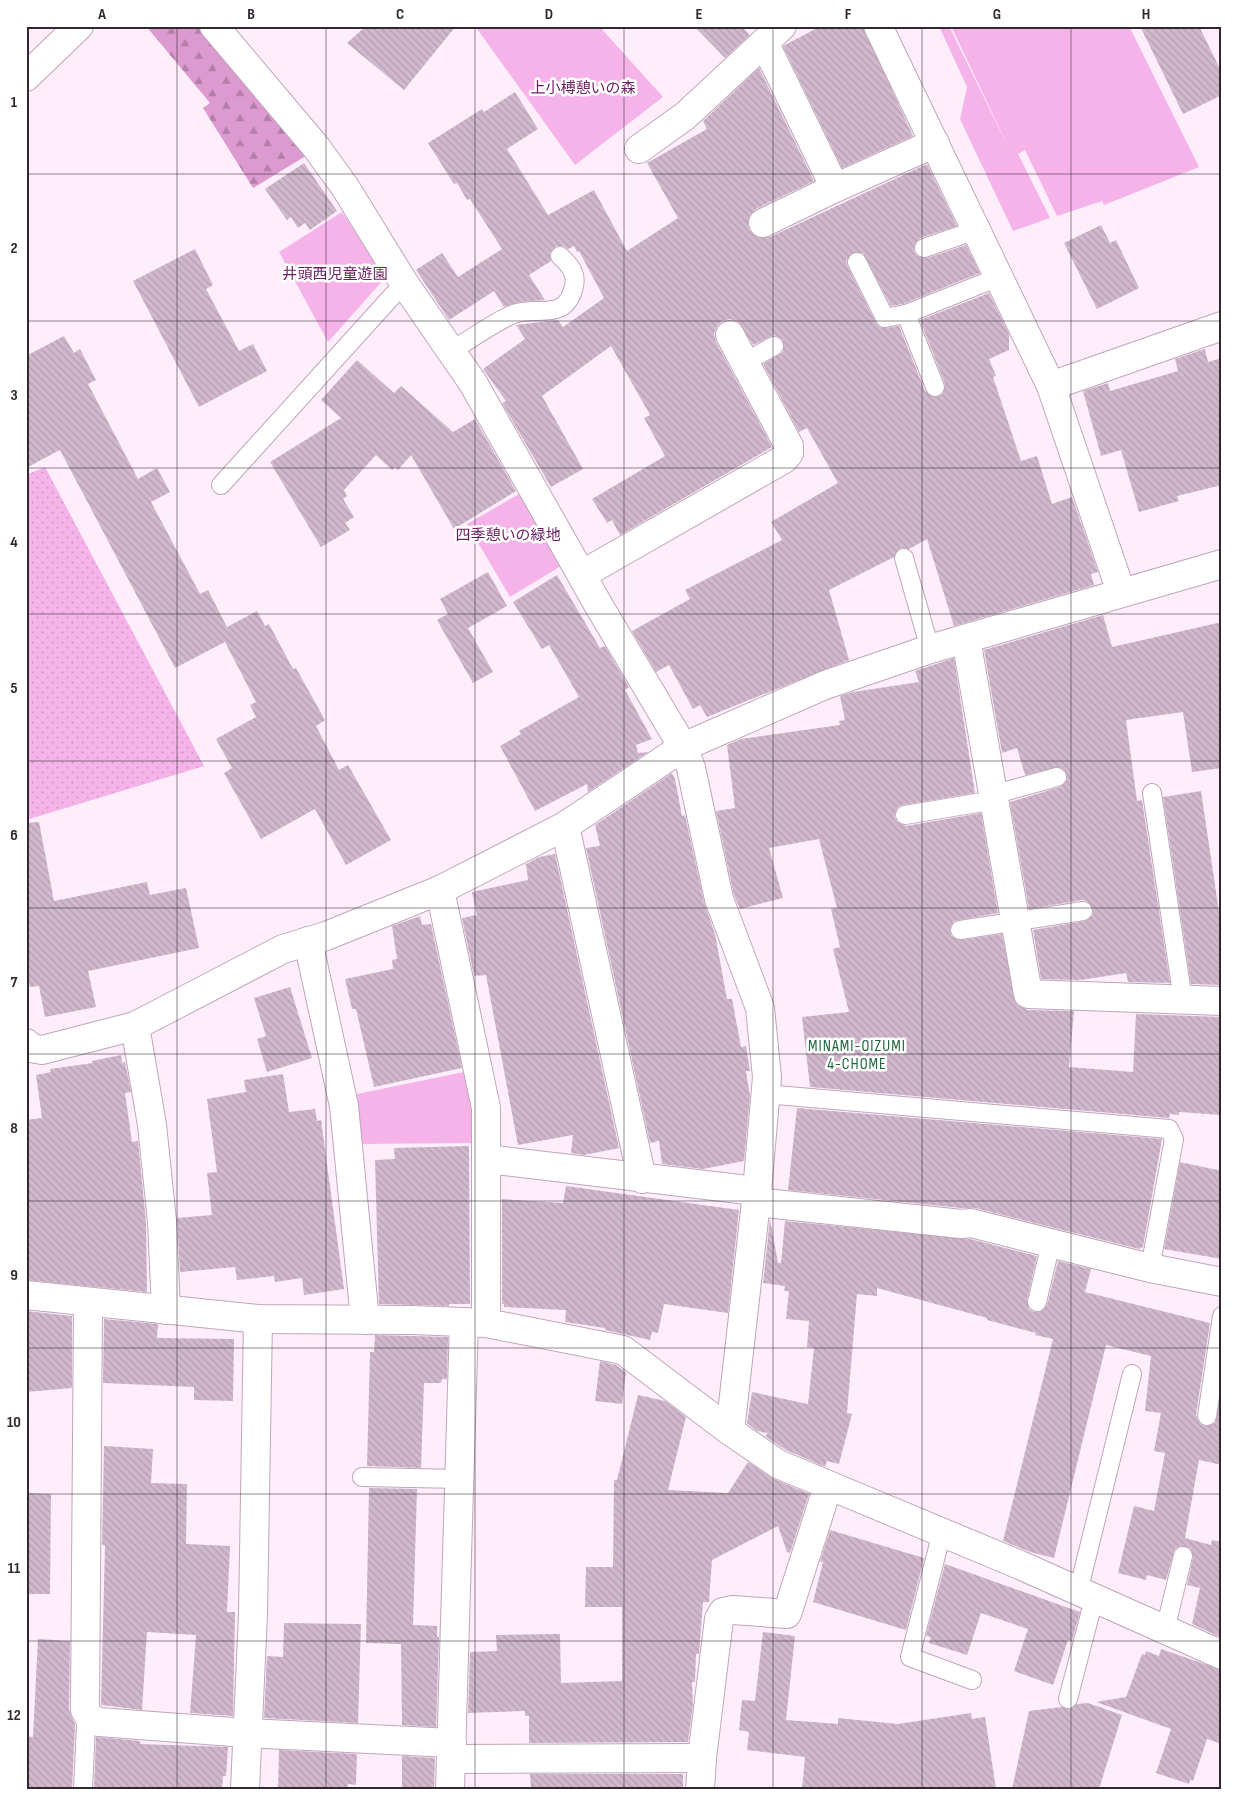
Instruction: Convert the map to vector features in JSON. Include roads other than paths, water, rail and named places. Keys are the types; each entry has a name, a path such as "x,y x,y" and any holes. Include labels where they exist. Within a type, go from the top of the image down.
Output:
{"street":[{"path":"26,77 79,26"},
{"path":"214,26 313,143 345,187 404,283 473,383 583,574 599,606 683,747 690,768 719,899 760,1008 767,1077 756,1197 730,1431"},
{"path":"878,26 1051,386 1122,592"},
{"path":"639,149 686,116 774,35 835,188"},
{"path":"763,223 935,143"},
{"path":"1051,386 1222,326"},
{"path":"583,574 784,459 789,453 789,446 730,335"},
{"path":"26,1043 31,1048 42,1050 135,1026 283,949 440,890 565,826 683,747 825,686 930,648 1222,564"},
{"path":"966,639 1028,994 1222,1001"},
{"path":"565,826 642,1178"},
{"path":"440,890 486,1108 486,1159 475,1323 459,1479 450,1789"},
{"path":"308,941 344,1106 365,1320"},
{"path":"135,1026 152,1124 162,1221 166,1310"},
{"path":"486,1159 642,1178 756,1197 961,1224 971,1223 1150,1268 1222,1282"},
{"path":"26,1295 88,1303 258,1319 475,1323 623,1350 730,1431 778,1464 942,1532 1222,1655"},
{"path":"88,1303 85,1710 89,1717 99,1722 452,1751 702,1758"},
{"path":"245,1789 246,1734 253,1614 258,1319"},
{"path":"700,1789 719,1620 723,1612 733,1610 787,1614 828,1486"}],"lane":[{"path":"924,248 976,230"},
{"path":"451,351 513,314 527,311 546,312 558,309 567,302 573,292 575,282 571,267 560,256"},
{"path":"857,262 885,318 906,314 999,277"},
{"path":"221,485 404,283"},
{"path":"906,314 935,387"},
{"path":"745,362 774,346"},
{"path":"904,558 930,648"},
{"path":"905,816 982,802 994,796 1057,777"},
{"path":"1152,793 1184,1000"},
{"path":"960,930 1083,911"},
{"path":"765,1094 1168,1129 1174,1139 1150,1268"},
{"path":"1037,1302 1051,1243"},
{"path":"1207,1416 1222,1316"},
{"path":"1068,1699 1086,1595 1132,1374"},
{"path":"362,1476 459,1479"},
{"path":"942,1532 910,1657 972,1680"},
{"path":"1164,1630 1183,1556"},
{"path":"83,1789 86,1725 89,1717"}],"district":[{"name":"MINAMI-OIZUMI 4-CHOME","path":"857,1054"}],"park label":[{"name":"上小榑憩いの森","path":"583,88"},
{"name":"井頭西児童遊園","path":"335,274"},
{"name":"四季憩いの緑地","path":"508,535"}]}
